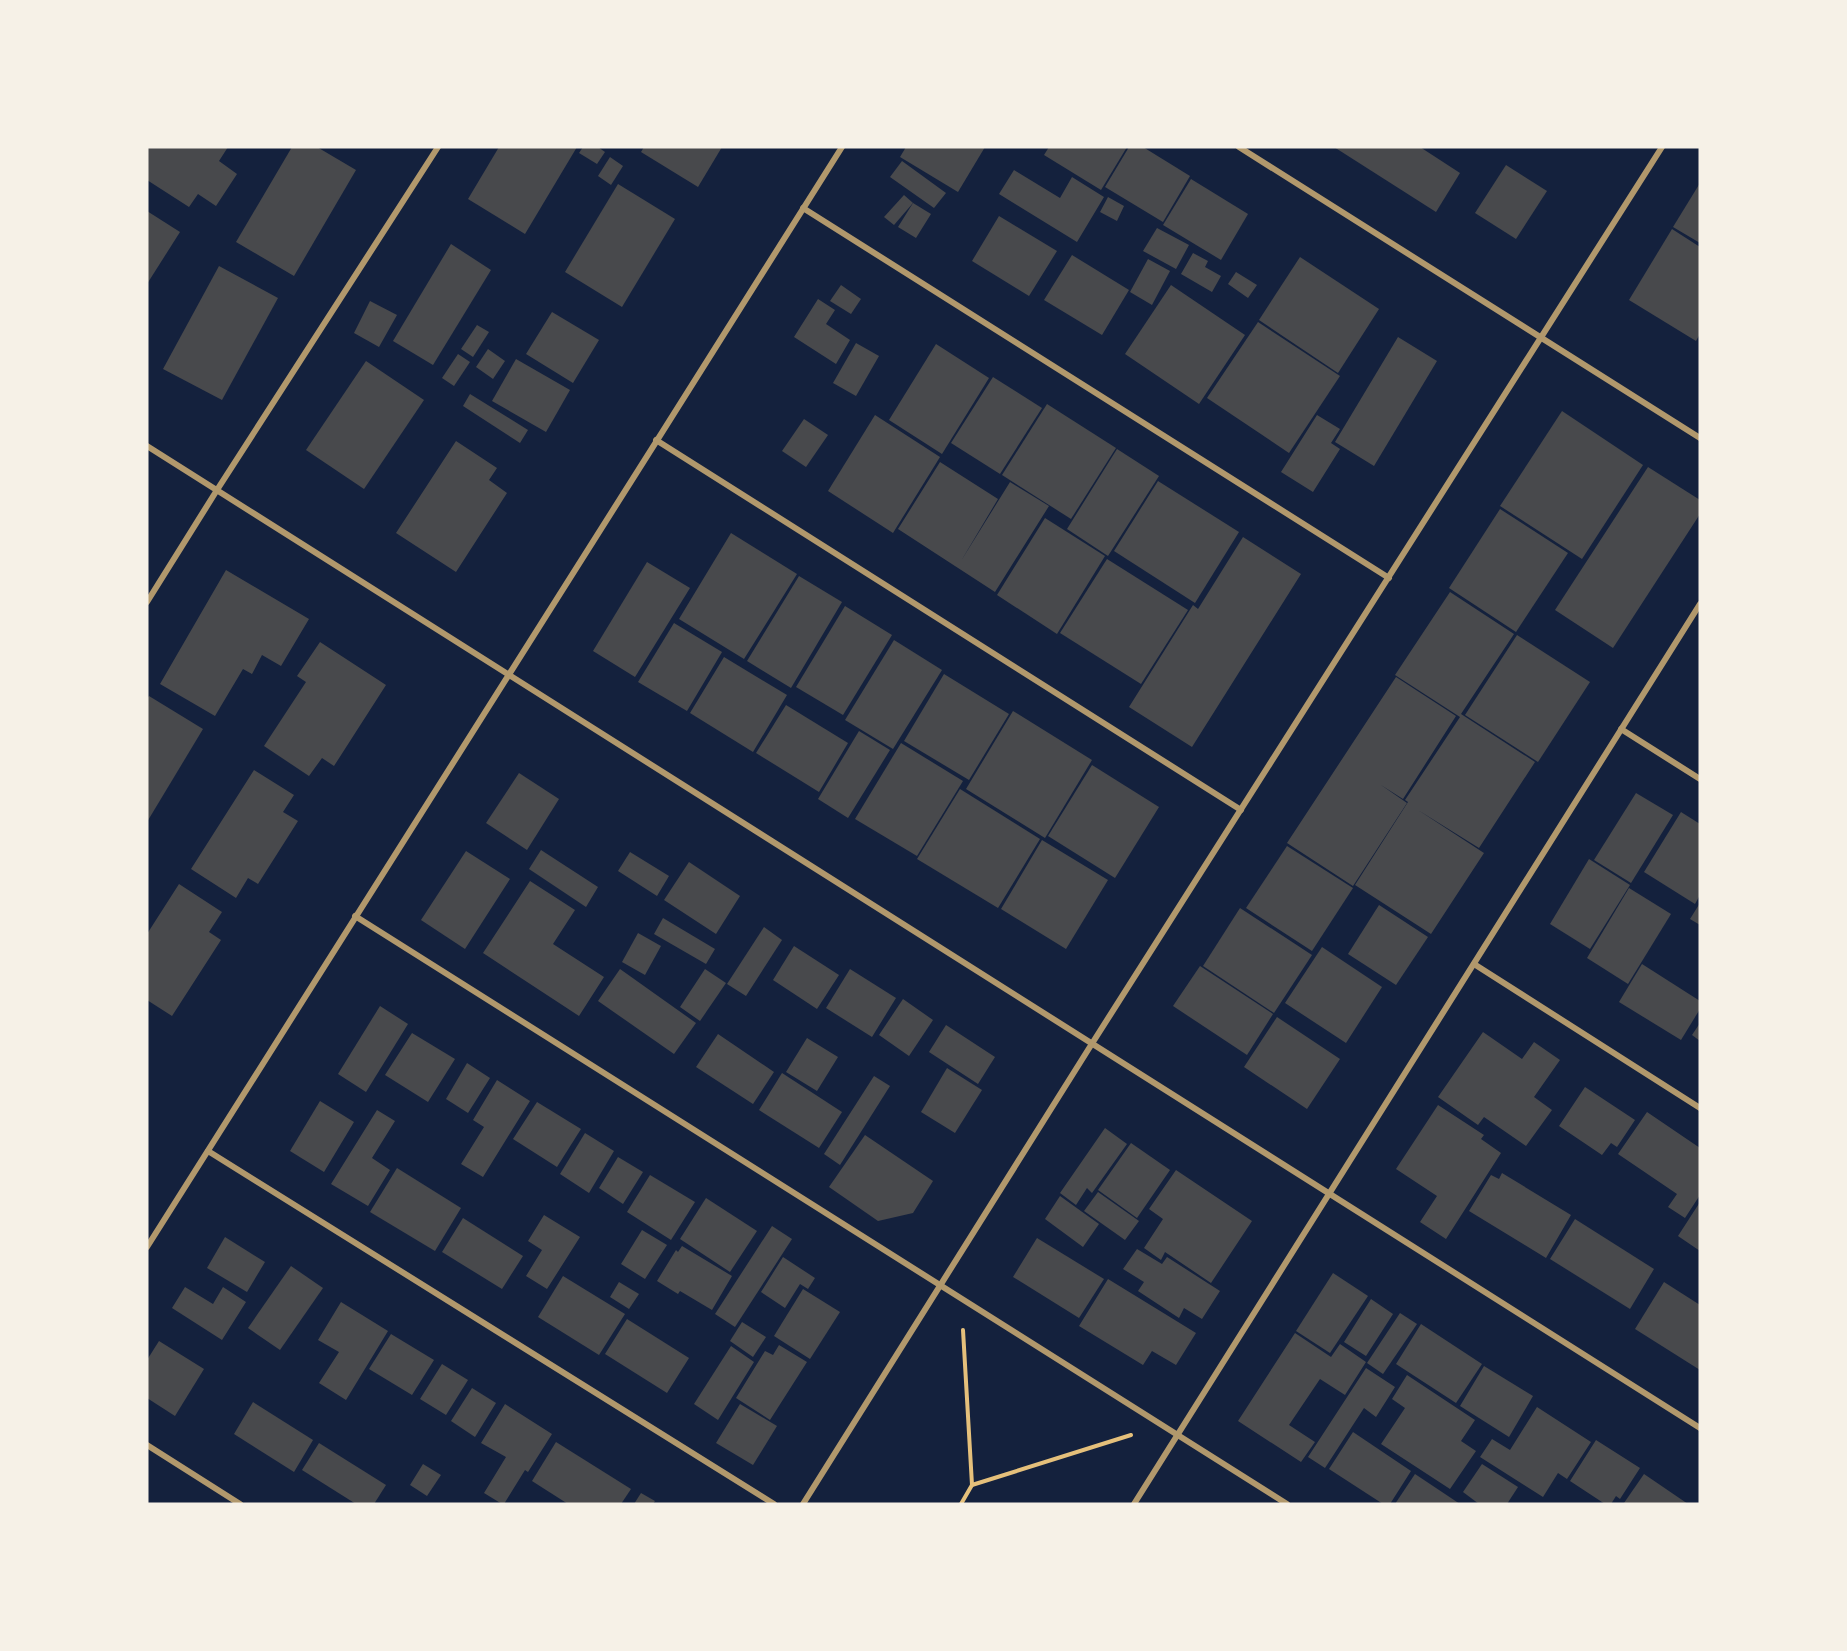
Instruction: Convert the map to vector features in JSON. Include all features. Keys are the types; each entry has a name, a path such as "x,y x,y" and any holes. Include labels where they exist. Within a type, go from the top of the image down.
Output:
{"street":[{"path":"147,602 438,147"},
{"path":"147,1247 842,147"},
{"path":"1239,147 1700,438"},
{"path":"803,1504 1093,1042 1662,147"},
{"path":"803,208 1389,578"},
{"path":"656,440 1241,810"},
{"path":"147,446 1093,1042 1700,1428"},
{"path":"1134,1504 1700,604"},
{"path":"1621,729 1700,779"},
{"path":"355,915 1287,1504"},
{"path":"1474,964 1700,1108"},
{"path":"208,1151 774,1504"},
{"path":"147,1445 240,1504"}],"path":[{"path":"961,1504 972,1485 962,1298"},
{"path":"972,1485 1162,1425"}],"building":[{"path":"147,147 228,147 219,161 237,174 216,206 198,194 189,207 147,180"},
{"path":"292,147 317,147 356,170 294,276 236,242"},
{"path":"499,147 577,147 525,234 468,199"},
{"path":"583,147 598,147 605,152 597,164 579,153"},
{"path":"644,147 722,147 698,187 641,152"},
{"path":"906,147 985,147 958,192 900,157"},
{"path":"1049,147 1127,147 1101,190 1044,155"},
{"path":"1129,147 1143,147 1190,176 1163,222 1105,187"},
{"path":"1334,147 1420,147 1460,173 1436,212"},
{"path":"610,157 623,166 611,185 598,176"},
{"path":"902,161 946,193 934,208 890,177"},
{"path":"1506,165 1547,191 1516,239 1475,213"},
{"path":"1014,170 1060,198 1072,177 1104,197 1077,242 999,194"},
{"path":"1191,179 1248,214 1221,260 1163,225"},
{"path":"1700,183 1700,243 1673,227"},
{"path":"618,184 675,219 622,307 565,272"},
{"path":"904,195 913,203 894,225 884,217"},
{"path":"1108,197 1124,206 1117,221 1100,212"},
{"path":"913,203 931,214 916,238 898,227"},
{"path":"147,211 180,232 147,284"},
{"path":"999,216 1057,251 1029,296 972,261"},
{"path":"1157,228 1189,245 1176,269 1143,251"},
{"path":"1672,229 1700,247 1700,334 1696,341 1629,300"},
{"path":"451,244 491,270 433,365 393,341"},
{"path":"1193,253 1208,261 1205,267 1221,276 1212,292 1181,274"},
{"path":"1072,255 1129,290 1102,335 1044,300"},
{"path":"1300,257 1379,309 1338,373 1259,320"},
{"path":"1148,259 1170,271 1152,305 1130,292"},
{"path":"219,266 278,298 222,400 163,369"},
{"path":"1236,272 1257,285 1248,298 1228,284"},
{"path":"841,285 861,299 851,314 830,301"},
{"path":"1171,285 1245,335 1199,404 1125,354"},
{"path":"818,299 835,310 826,324 850,340 836,364 794,337"},
{"path":"370,301 397,315 379,347 354,333"},
{"path":"552,312 599,340 573,383 526,354"},
{"path":"1258,322 1340,376 1289,453 1207,398"},
{"path":"477,325 489,332 473,357 461,349"},
{"path":"1398,337 1437,361 1374,466 1335,442"},
{"path":"856,343 879,356 856,396 833,383"},
{"path":"936,344 989,378 942,454 889,420"},
{"path":"488,349 505,361 493,379 476,367"},
{"path":"458,354 470,362 454,386 442,378"},
{"path":"516,359 570,390 546,432 492,401"},
{"path":"366,361 424,400 364,489 306,450"},
{"path":"993,377 1042,408 1000,474 951,443"},
{"path":"470,394 528,430 520,443 463,406"},
{"path":"1047,404 1116,448 1071,519 1002,475"},
{"path":"1562,411 1643,465 1582,559 1500,506"},
{"path":"875,415 940,457 893,533 828,491"},
{"path":"1317,415 1340,429 1331,443 1340,449 1313,492 1281,472"},
{"path":"804,419 828,435 806,467 782,451"},
{"path":"456,441 497,468 489,480 507,493 456,572 396,533"},
{"path":"1117,449 1159,476 1108,556 1067,529"},
{"path":"940,462 998,499 961,561 1010,482 1049,506 995,592 898,529"},
{"path":"1648,467 1700,500 1700,514 1613,648 1555,610"},
{"path":"1158,481 1239,532 1195,603 1114,551"},
{"path":"1500,509 1568,553 1516,632 1449,588"},
{"path":"1045,518 1105,556 1057,634 997,595"},
{"path":"731,533 797,574 744,659 679,619"},
{"path":"1243,537 1301,574 1192,747 1129,707 1193,605 1198,609"},
{"path":"1107,559 1188,610 1141,684 1060,633"},
{"path":"647,562 690,588 635,677 593,651"},
{"path":"226,570 309,619 281,666 262,655 252,674 243,669 215,716 160,684"},
{"path":"799,576 842,602 791,688 747,661"},
{"path":"1450,592 1514,634 1461,714 1535,762 1479,848 1418,810 1484,853 1431,934 1355,885 1408,802 1405,800 1460,717 1395,675"},
{"path":"845,606 892,635 843,715 796,687"},
{"path":"674,623 722,652 687,711 638,682"},
{"path":"1517,635 1590,682 1538,762 1465,715"},
{"path":"894,640 942,670 893,749 845,720"},
{"path":"320,642 386,685 334,766 322,758 309,776 264,746 306,682 297,676"},
{"path":"724,657 787,695 753,752 690,713"},
{"path":"944,674 1009,714 969,780 904,741"},
{"path":"1396,677 1456,716 1403,799 1381,785 1407,803 1353,886 1287,843"},
{"path":"149,696 203,729 147,822 147,699"},
{"path":"786,705 848,743 819,792 756,753"},
{"path":"1013,711 1092,760 1045,838 966,789"},
{"path":"859,731 890,750 848,818 818,799"},
{"path":"901,743 963,781 917,856 855,819"},
{"path":"1092,765 1159,807 1115,878 1048,836"},
{"path":"254,770 294,795 283,812 298,821 258,884 248,878 236,898 191,869"},
{"path":"519,773 559,799 527,850 486,823"},
{"path":"960,789 1040,839 998,908 917,859"},
{"path":"1636,793 1673,815 1631,883 1594,860"},
{"path":"1681,812 1700,824 1700,895 1695,904 1644,872"},
{"path":"1042,840 1108,880 1066,949 1001,909"},
{"path":"1287,846 1353,888 1312,951 1246,908"},
{"path":"541,850 598,887 586,907 529,869"},
{"path":"466,851 510,879 465,949 421,920"},
{"path":"630,852 669,876 657,896 618,871"},
{"path":"1589,859 1630,885 1590,949 1550,924"},
{"path":"689,862 740,896 716,934 664,900"},
{"path":"530,881 575,910 553,944 604,977 579,1016 483,953"},
{"path":"179,884 222,912 209,932 221,940 172,1016 147,1000 147,934"},
{"path":"1629,888 1671,914 1628,984 1587,958"},
{"path":"1700,903 1700,925 1690,919"},
{"path":"1379,905 1428,937 1396,985 1348,954"},
{"path":"1240,908 1312,955 1274,1013 1203,966"},
{"path":"663,918 715,949 706,964 654,934"},
{"path":"764,927 782,940 746,996 727,984"},
{"path":"638,933 661,946 645,975 622,962"},
{"path":"794,946 839,975 817,1009 773,980"},
{"path":"1322,947 1382,987 1346,1043 1285,1003"},
{"path":"1642,964 1700,1001 1700,1009 1681,1040 1619,1002"},
{"path":"1200,966 1273,1014 1247,1055 1173,1006"},
{"path":"620,969 696,1023 674,1054 598,1001"},
{"path":"705,969 726,983 700,1021 680,1007"},
{"path":"850,969 896,998 872,1037 826,1008"},
{"path":"903,999 933,1020 909,1056 879,1035"},
{"path":"380,1006 408,1024 366,1092 338,1074"},
{"path":"1277,1017 1340,1059 1307,1109 1244,1067"},
{"path":"1700,1023 1700,1041 1692,1035"},
{"path":"946,1025 995,1057 978,1084 929,1052"},
{"path":"1483,1032 1522,1059 1534,1042 1560,1060 1534,1097 1552,1110 1526,1146 1484,1117 1478,1125 1438,1097"},
{"path":"412,1033 455,1059 428,1102 385,1075"},
{"path":"718,1034 774,1072 753,1104 696,1067"},
{"path":"807,1038 838,1057 817,1091 786,1072"},
{"path":"467,1063 490,1078 468,1113 446,1099"},
{"path":"947,1068 982,1090 955,1133 921,1112"},
{"path":"782,1073 842,1112 819,1148 759,1110"},
{"path":"874,1076 890,1086 840,1165 824,1154"},
{"path":"497,1080 530,1101 483,1177 461,1164 484,1127 473,1120"},
{"path":"1585,1087 1635,1120 1617,1147 1611,1143 1602,1155 1559,1126"},
{"path":"320,1101 354,1122 324,1172 290,1151"},
{"path":"537,1102 581,1129 557,1167 513,1139"},
{"path":"1438,1105 1484,1135 1481,1139 1501,1153 1446,1239 1420,1222 1437,1196 1396,1169"},
{"path":"377,1110 395,1121 372,1158 390,1170 368,1206 331,1184"},
{"path":"1647,1112 1700,1148 1700,1195 1685,1218 1668,1207 1677,1194 1618,1154"},
{"path":"1105,1128 1127,1144 1092,1193 1087,1188 1076,1205 1060,1193"},
{"path":"585,1133 614,1151 589,1193 560,1174"},
{"path":"865,1135 933,1181 913,1213 878,1221 829,1187"},
{"path":"1131,1143 1170,1170 1137,1218 1098,1190"},
{"path":"618,1157 643,1172 623,1204 599,1188"},
{"path":"397,1168 461,1208 435,1251 370,1212"},
{"path":"1176,1170 1252,1221 1211,1283 1165,1252 1161,1260 1144,1248 1163,1219 1149,1209"},
{"path":"1502,1173 1571,1215 1546,1258 1469,1211 1491,1175 1499,1179"},
{"path":"650,1175 695,1202 671,1240 627,1212"},
{"path":"1098,1192 1139,1221 1125,1240 1084,1211"},
{"path":"1060,1196 1099,1224 1083,1247 1045,1219"},
{"path":"706,1198 757,1231 730,1272 680,1239"},
{"path":"1700,1202 1700,1251 1678,1236"},
{"path":"544,1215 580,1237 547,1289 526,1276 542,1250 528,1241"},
{"path":"463,1218 523,1256 502,1289 442,1252"},
{"path":"1575,1219 1654,1269 1630,1309 1550,1259"},
{"path":"772,1226 792,1239 735,1327 715,1314"},
{"path":"642,1230 667,1245 645,1279 621,1264"},
{"path":"225,1237 265,1262 247,1292 207,1268"},
{"path":"1037,1238 1104,1279 1079,1318 1013,1277"},
{"path":"682,1246 732,1276 712,1310 680,1291 678,1294 657,1281 676,1250 678,1252"},
{"path":"1137,1249 1162,1264 1167,1257 1220,1291 1202,1319 1184,1308 1179,1318 1138,1291 1144,1282 1123,1269"},
{"path":"783,1257 815,1278 808,1289 800,1284 785,1308 761,1292"},
{"path":"291,1266 323,1288 280,1350 248,1328"},
{"path":"1333,1273 1368,1296 1330,1353 1296,1331"},
{"path":"563,1276 625,1314 599,1355 538,1317"},
{"path":"1108,1279 1196,1333 1176,1365 1152,1351 1143,1365 1079,1326"},
{"path":"619,1282 639,1294 629,1309 610,1297"},
{"path":"1664,1282 1700,1305 1700,1370 1635,1329"},
{"path":"185,1287 213,1304 223,1287 246,1302 222,1340 172,1308"},
{"path":"803,1289 840,1312 810,1359 774,1336"},
{"path":"1371,1299 1393,1314 1366,1356 1344,1342"},
{"path":"341,1302 388,1331 346,1400 319,1383 339,1352 318,1340"},
{"path":"1400,1313 1417,1324 1383,1374 1367,1363"},
{"path":"627,1319 689,1358 667,1393 605,1354"},
{"path":"742,1322 766,1337 753,1357 730,1341"},
{"path":"1421,1324 1482,1364 1456,1403 1396,1364"},
{"path":"1295,1333 1331,1357 1340,1344 1366,1362 1345,1395 1320,1379 1289,1425 1315,1442 1301,1462 1238,1421"},
{"path":"391,1334 434,1360 412,1395 369,1369"},
{"path":"159,1341 204,1369 175,1416 147,1398 147,1360"},
{"path":"779,1345 807,1362 770,1420 736,1398 765,1351 773,1355"},
{"path":"731,1346 754,1362 718,1420 694,1404"},
{"path":"442,1364 468,1380 446,1415 420,1399"},
{"path":"1484,1366 1533,1396 1509,1437 1460,1406"},
{"path":"1366,1368 1395,1387 1376,1417 1364,1408 1325,1468 1308,1457"},
{"path":"1407,1375 1475,1420 1461,1441 1476,1451 1450,1489 1381,1444 1405,1408 1392,1399"},
{"path":"472,1388 496,1403 475,1437 451,1421"},
{"path":"253,1402 313,1440 294,1472 234,1434"},
{"path":"505,1404 552,1434 528,1472 525,1470 502,1504 484,1493 506,1457 481,1443"},
{"path":"740,1404 777,1426 753,1465 716,1443"},
{"path":"1537,1407 1591,1442 1567,1479 1558,1473 1543,1497 1480,1457 1492,1439 1510,1450"},
{"path":"1353,1432 1411,1471 1390,1504 1383,1504 1329,1469"},
{"path":"1596,1440 1640,1468 1620,1499 1616,1496 1611,1504 1605,1504 1570,1481"},
{"path":"556,1442 631,1489 621,1504 568,1504 532,1481"},
{"path":"319,1443 386,1485 374,1504 356,1504 302,1470"},
{"path":"423,1464 441,1475 427,1496 410,1485"},
{"path":"1482,1464 1518,1487 1507,1504 1479,1504 1463,1492"},
{"path":"1415,1474 1460,1504 1395,1504"},
{"path":"1644,1474 1688,1504 1624,1503"},
{"path":"641,1493 655,1501 653,1504 634,1504"}]}
